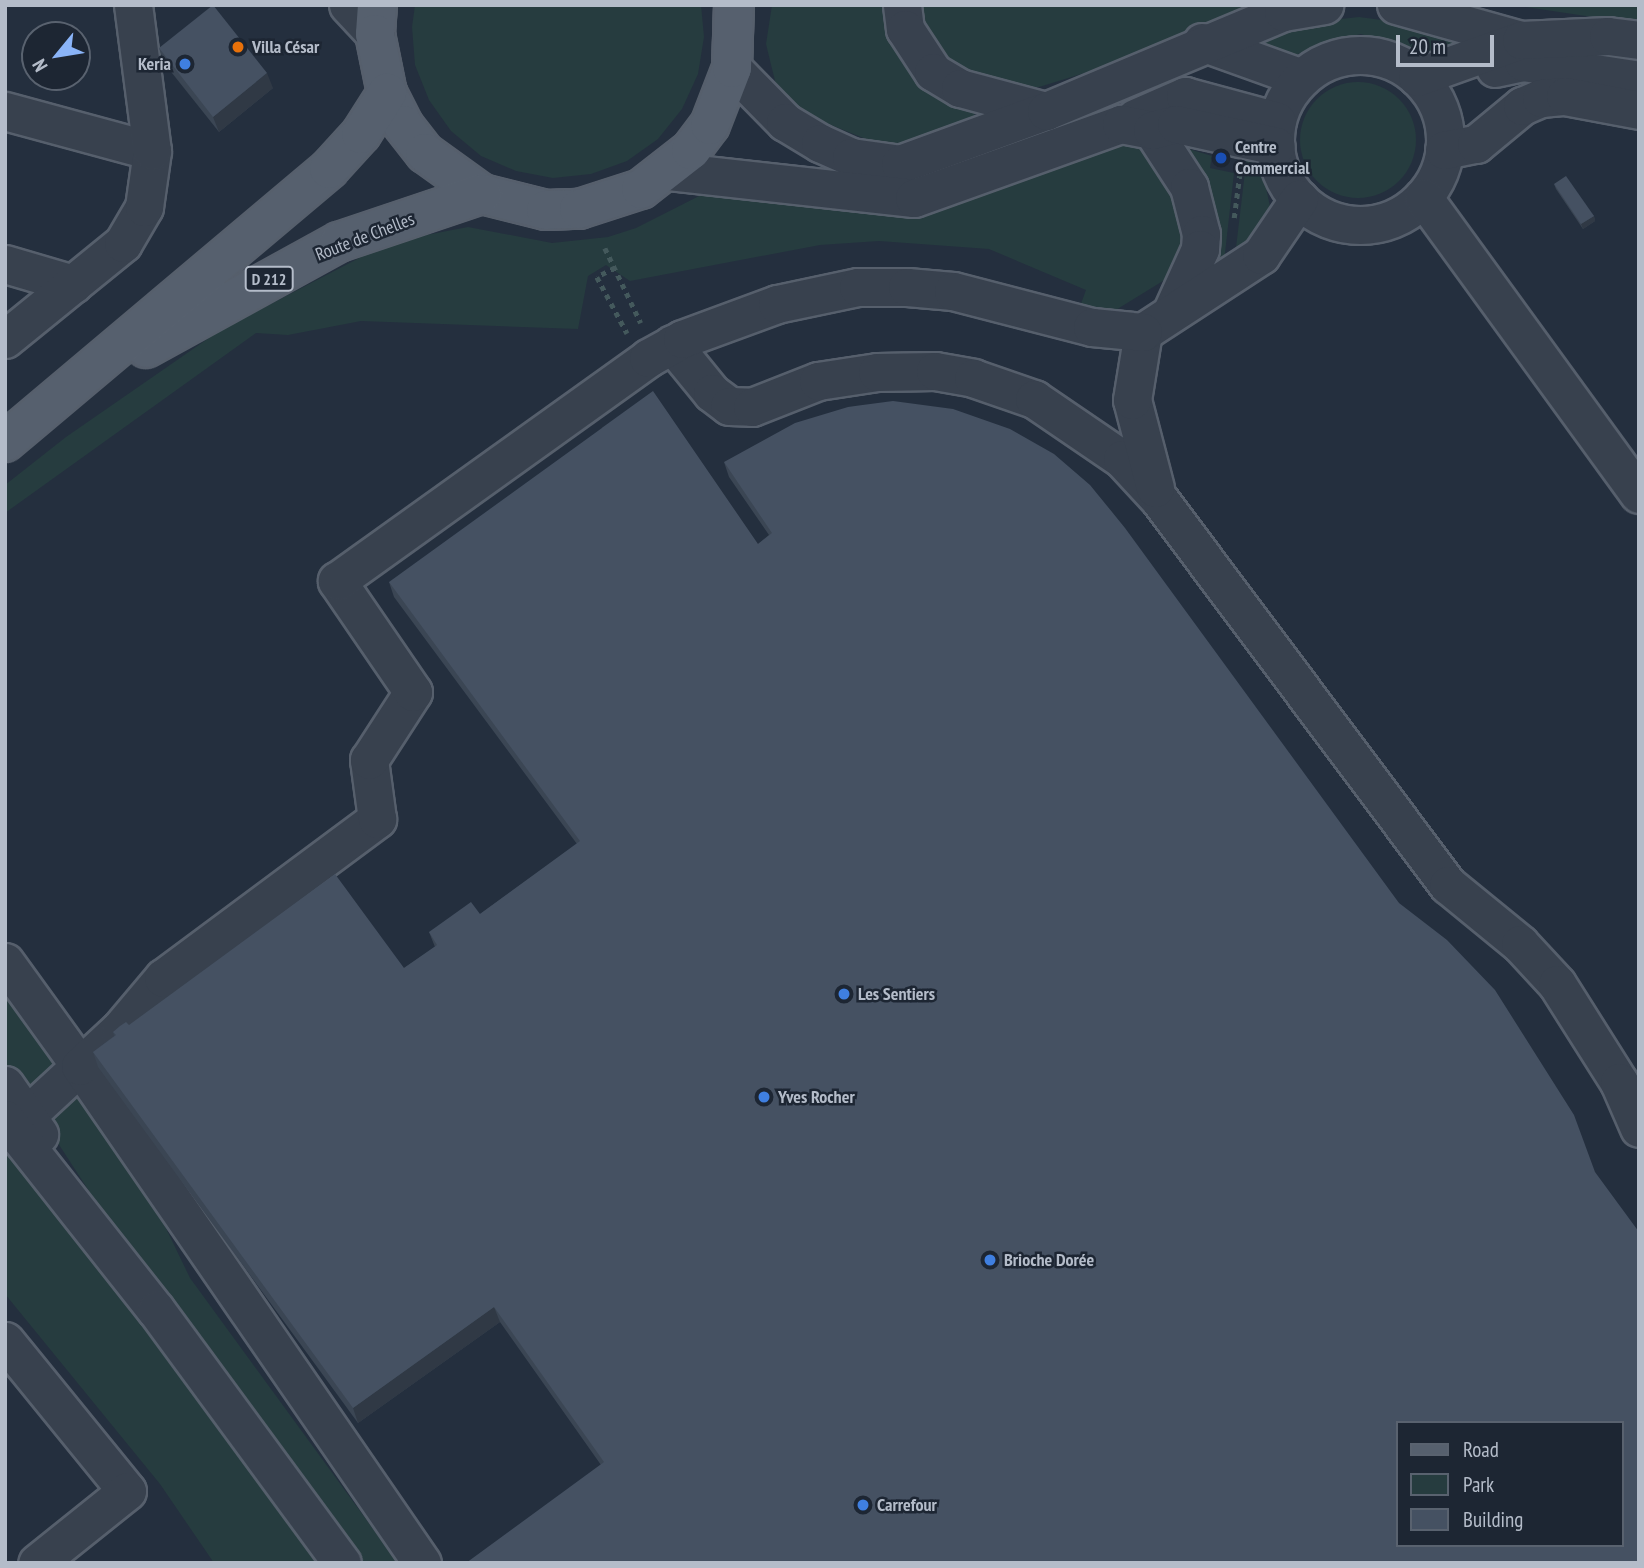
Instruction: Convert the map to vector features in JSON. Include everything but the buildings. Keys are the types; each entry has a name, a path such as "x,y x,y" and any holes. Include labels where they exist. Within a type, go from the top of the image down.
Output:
{"main road":[{"path":"376,20 387,93 402,125 425,153 482,194 513,205 579,209 642,189 669,171 710,125 732,68 737,7"},
{"name":"Route de Chelles","path":"5,442 68,392 329,169 361,134 387,93"},
{"name":"Route de Chelles","path":"68,392 339,242 482,194"}],"street":[{"path":"5,339 123,243 144,207 152,151 134,5"},
{"path":"348,5 376,20"},
{"path":"902,5 905,29 933,72 960,88 1046,111"},
{"path":"732,68 785,122 831,148 878,163 900,164 930,156 1046,111 1202,42 1283,12 1324,5"},
{"path":"1396,5 1521,40 1608,36 1639,40"},
{"path":"1426,88 1521,40"},
{"path":"1202,42 1302,78"},
{"path":"1359,55 1396,63 1426,88 1444,124 1444,150 1438,175 1423,197 1391,219 1372,224 1333,220 1300,199 1283,175 1276,134 1286,98 1302,78 1322,64 1359,55"},
{"path":"1426,88 1499,66 1523,62 1639,80"},
{"path":"669,171 914,198 1136,127 1185,96 1276,134"},
{"path":"1444,150 1476,144 1522,106 1541,97 1565,96 1639,110"},
{"path":"5,111 152,151"},
{"path":"1136,127 1189,187 1201,234 1200,249 1157,321 1132,400 1159,499"},
{"path":"1423,197 1639,494"},
{"path":"16,1117 80,1066 120,1029 163,978 377,819 369,760 412,692 337,581 579,405 659,338 777,304 858,287 953,291 1092,327 1157,321 1198,300 1261,255 1300,199"},
{"path":"5,264 73,284"},
{"path":"659,338 712,393 729,406 752,407 818,381 877,372 935,371 973,378 1034,399 1122,459 1159,499 1448,885 1520,944 1557,984 1619,1082 1639,1128"},
{"path":"5,962 80,1066 422,1563"},
{"path":"5,1085 16,1117 342,1563"},
{"path":"5,1341 127,1491 37,1563"}],"path":[{"path":"606,248 615,268 659,338"},
{"path":"615,268 597,277 622,327"}],"green space":[{"path":"415,5 701,5 704,37 698,74 682,109 658,139 627,161 591,174 553,178 516,171 481,156 451,131 429,100 415,65 412,27"},
{"path":"772,5 888,5 974,108 975,119 915,144 881,145 801,113 776,85 766,44"},
{"path":"914,5 1252,5 1091,71 1039,87 1001,87 935,60"},
{"path":"1513,5 1639,5 1639,24"},
{"path":"1359,17 1450,29 1478,39 1428,57 1361,34 1319,44 1294,56 1248,48 1286,25"},
{"path":"1358,82 1380,86 1399,99 1412,118 1416,140 1412,162 1399,181 1380,194 1358,198 1336,194 1317,181 1304,162 1300,140 1304,118 1317,99 1336,86"},
{"path":"1125,141 1154,156 1167,173 1186,240 1171,276 1106,316 1079,309 1086,290 989,249 879,241 820,245 630,281 606,265 588,276 578,329 361,321 288,335 256,333 5,513 5,485 66,437 219,331 390,242 468,227 552,243 608,237 636,228 711,190 879,207"},
{"path":"1182,147 1212,156 1210,168 1234,173 1223,271 1204,285"},
{"path":"1247,155 1263,174 1271,211 1267,227 1235,256"},
{"path":"5,993 60,1068 33,1099 5,1074"},
{"path":"75,1094 83,1097 148,1191 190,1278 398,1563 357,1563 100,1208 56,1140 50,1120"},
{"path":"5,1128 325,1563 214,1563 160,1484 5,1294"}],"place":[{"name":"Villa César","path":"238,47"},
{"name":"Keria","path":"185,64"},
{"name":"Centre Commercial","path":"1221,158"},
{"name":"Les Sentiers","path":"844,994"},
{"name":"Yves Rocher","path":"764,1097"},
{"name":"Brioche Dorée","path":"990,1260"},
{"name":"Carrefour","path":"863,1505"}]}
